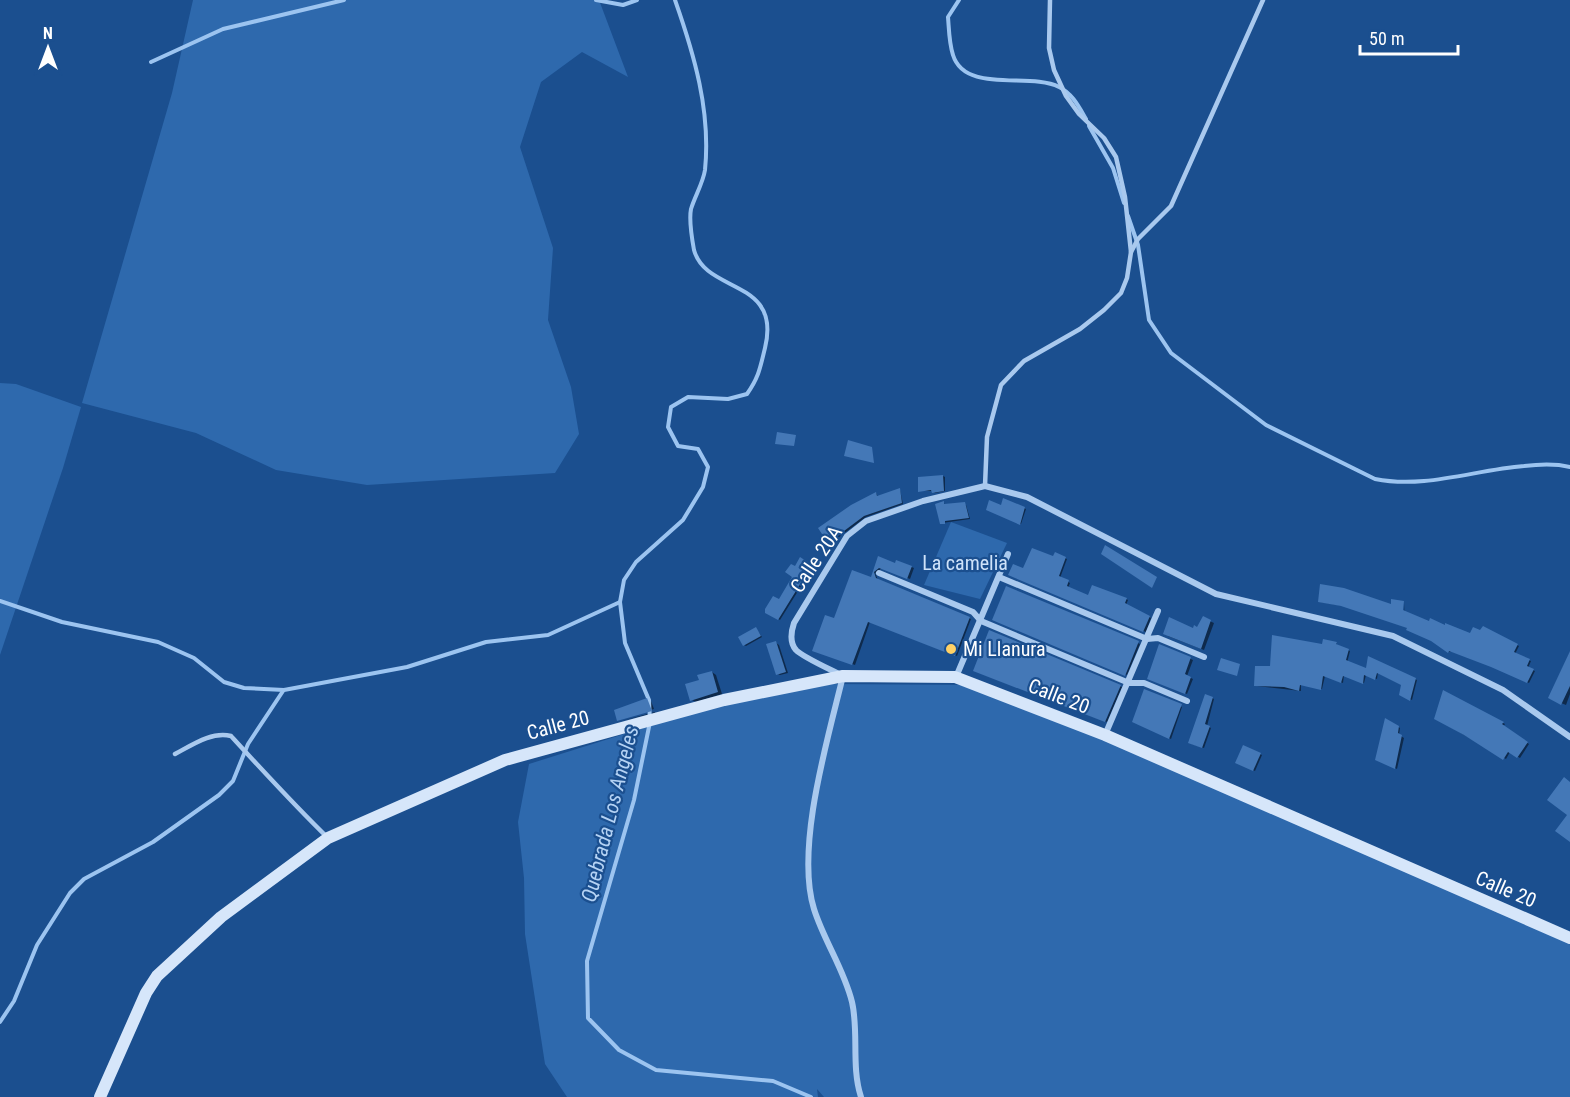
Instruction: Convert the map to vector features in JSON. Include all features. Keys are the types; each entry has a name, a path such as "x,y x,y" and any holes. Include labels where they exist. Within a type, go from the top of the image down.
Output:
{"main road":[{"name":"Calle 20","path":"100,1097 146,993 157,976 220,917 328,838 505,760 724,700 843,676 955,677 1105,735 1570,939"}],"street":[{"name":"Calle 20A","path":"843,676 796,651 791,641 791,632 794,623 847,536 866,521 923,501 985,486"},
{"path":"985,486 1027,496 1216,594 1393,636 1503,690 1570,737"},
{"path":"955,677 1008,554"},
{"path":"879,573 973,612 981,621 1129,683 1144,683 1187,701"},
{"path":"999,577 1147,639 1158,638 1204,657"},
{"path":"1105,735 1158,611"},
{"path":"843,676 815,795 808,866 814,908 853,1005 861,1097"}],"lane":[{"path":"985,486 987,437 1001,385 1024,362 1080,329 1121,293 1127,278 1131,252 1125,197 1116,157 1104,138 1079,114 1066,96 1054,70 1049,48 1050,0"},
{"path":"1131,252 1138,239 1171,206 1263,0"},
{"path":"175,754 213,736 231,736 263,769 278,789 328,838"}],"green space":[{"path":"193,0 599,0 628,77 582,52 541,82 520,147 553,248 548,320 571,387 579,434 555,473 367,485 276,470 196,433 82,403 172,93"},
{"path":"0,383 16,384 81,407 63,468 0,655"},
{"name":"La camelia","path":"951,522 1007,543 980,599 924,585"},
{"path":"831,684 979,685 1570,939 1570,1097 824,1097 817,1089 818,1097 567,1097 545,1064 525,934 524,878 518,822 529,764 710,707"}],"building":[{"path":"777,432 796,435 794,446 775,444"},
{"path":"848,440 872,447 874,463 844,456"},
{"path":"943,475 944,491 918,492 918,477"},
{"path":"900,488 902,503 864,516 828,543 818,528 851,505 876,492 877,496"},
{"path":"1003,498 1025,507 1020,525 986,510 989,500 1001,505"},
{"path":"944,501 944,504 965,502 969,518 945,521 945,524 940,524 935,504"},
{"path":"1105,545 1157,577 1152,588 1101,554"},
{"path":"1032,548 1053,556 1055,552 1066,557 1059,576 1069,580 1067,586 1088,595 1092,585 1127,598 1125,603 1150,616 1143,632 1008,575 1013,564 1023,568"},
{"path":"878,556 895,563 896,560 912,566 907,579 879,568 874,572 876,578 970,617 955,656 868,622 852,665 812,651 825,615 834,618 852,570 871,577"},
{"path":"800,557 812,565 778,620 765,613 765,609 773,596 779,599 792,577 785,572 791,564 795,566"},
{"path":"1320,584 1344,588 1391,604 1391,599 1404,601 1403,610 1429,621 1430,618 1470,633 1473,627 1480,630 1483,626 1518,644 1514,652 1530,659 1527,666 1534,669 1527,683 1449,651 1448,653 1431,641 1406,630 1407,628 1341,606 1318,602"},
{"path":"1006,586 1139,641 1125,676 992,620"},
{"path":"1203,616 1211,620 1201,649 1163,634 1169,617 1193,628 1194,625 1197,627"},
{"path":"756,627 761,636 743,646 738,637"},
{"path":"989,630 1121,685 1105,722 973,671"},
{"path":"1272,635 1322,644 1323,639 1337,642 1336,644 1349,649 1346,660 1366,668 1368,656 1416,678 1410,701 1399,695 1401,685 1377,673 1375,680 1364,675 1363,684 1343,676 1341,683 1323,676 1321,690 1300,685 1299,691 1284,687 1254,686 1255,666 1270,666"},
{"path":"776,641 786,672 776,675 766,644"},
{"path":"1159,644 1191,657 1185,674 1191,677 1185,694 1147,679"},
{"path":"1570,651 1570,686 1561,705 1548,698"},
{"path":"1221,658 1240,664 1237,676 1217,670"},
{"path":"712,671 718,692 690,701 685,684 699,680 697,675"},
{"path":"1144,689 1182,704 1169,739 1132,722"},
{"path":"1443,690 1504,722 1502,724 1528,742 1517,758 1508,752 1503,760 1434,719"},
{"path":"1205,694 1213,697 1205,724 1210,726 1202,748 1188,743"},
{"path":"647,698 652,711 617,721 614,710"},
{"path":"1385,718 1399,726 1398,733 1402,735 1395,769 1375,760"},
{"path":"1243,745 1261,753 1253,771 1235,763"},
{"path":"1564,777 1570,782 1570,842 1555,831 1567,815 1547,800"}],"waterway":[{"path":"151,62 223,29 344,0"},
{"path":"596,0 623,5 637,0"},
{"name":"Quebrada Los Angeles","path":"675,0 689,41 706,126 705,170 690,213 694,250 701,264 713,274 753,298 763,309 767,325 765,348 760,367 747,394 728,399 688,397 671,407 668,427 678,446 698,449 708,467 703,487 683,520 636,562 624,580 620,602 625,643 649,700 650,722 634,800 587,961 588,1018 619,1050 656,1070 773,1081 811,1097"},
{"path":"959,0 948,17 953,55 960,67 984,78 1032,81 1059,87 1078,105 1086,119"},
{"path":"1089,126 1113,168 1124,203"},
{"path":"1128,216 1138,245 1149,320 1171,353 1266,425 1375,479 1412,482 1536,465 1553,464 1570,467"},
{"path":"0,601 62,622 158,642 194,658 224,682 244,688 284,690 407,667 486,642 548,635 620,602"},
{"path":"0,1022 14,1001 37,945 70,893 84,879 153,842 219,795 233,781 248,744 283,691"}],"place":[{"name":"Mi Llanura","path":"951,649"}]}
